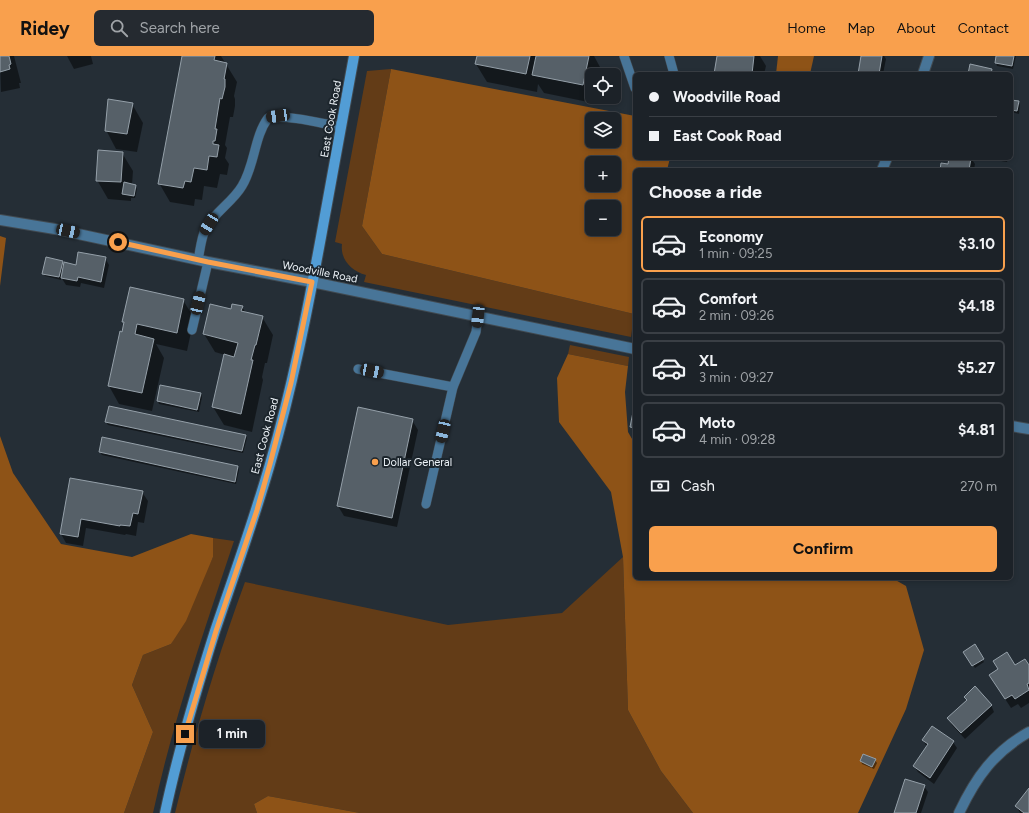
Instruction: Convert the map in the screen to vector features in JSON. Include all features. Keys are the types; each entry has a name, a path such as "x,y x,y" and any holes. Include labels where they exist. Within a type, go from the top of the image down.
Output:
{"main road":[{"name":"East Cook Road","path":"165,813 181,747 196,695 257,510 291,383 312,282 354,56"}],"street":[{"path":"924,72 929,56"},
{"name":"Woodville Road","path":"0,220 55,229 203,261 633,349"},
{"path":"1013,426 1029,429"},
{"path":"958,813 969,791 984,770 1003,749 1029,732"}],"lane":[{"path":"624,56 633,82"},
{"path":"669,56 673,72"},
{"path":"192,330 203,261 205,231 214,216 229,202 242,186 253,159 263,125 268,118 278,116 341,128"},
{"path":"426,504 454,387 476,332 478,316"},
{"path":"358,369 454,387"}],"shaded area":[{"path":"778,56 814,56 810,72 776,72"},
{"path":"391,69 362,226 382,254 633,314 631,337 364,282 366,275 356,271 348,264 343,255 342,244 335,242 367,71"},
{"path":"391,69 614,112 585,112 585,148 621,148 621,113 633,116 633,160 670,160 668,168 633,168 633,314 382,254 362,226"},
{"path":"0,236 6,238 0,286"},
{"path":"570,345 629,357 628,366 568,354"},
{"path":"568,354 628,366 625,392 628,432 633,441 633,580 896,580 906,586 924,650 906,709 858,813 693,813 661,771 628,710 623,557 611,492 559,422 557,378"},
{"path":"0,436 13,473 61,544 132,557 191,534 213,538 213,557 186,621 171,644 143,655 132,685 153,732 124,813 0,813"},
{"path":"213,538 234,541 200,642 170,744 153,813 124,813 153,732 132,685 143,655 171,644 213,557"},
{"path":"623,557 628,710 661,771 693,813 360,813 268,796 254,804 257,813 175,813 207,697 245,582 448,625 562,613"},
{"path":"268,796 360,813 257,813 254,804"}],"building":[{"path":"0,56 9,56 11,64 9,65 10,69 0,72"},
{"path":"182,56 215,56 214,60 227,63 224,79 225,87 222,99 220,98 215,129 217,129 215,141 213,141 213,144 219,145 217,157 209,156 207,170 194,168 191,182 185,181 183,188 158,184"},
{"path":"477,56 530,56 526,74 475,64"},
{"path":"536,56 589,56 587,68 585,68 583,85 532,75"},
{"path":"717,56 754,56 752,72 714,72"},
{"path":"861,56 882,56 879,72 858,72"},
{"path":"996,56 1014,56 1012,66 995,63"},
{"path":"970,64 992,69 991,72 968,72"},
{"path":"108,99 133,103 127,134 105,131"},
{"path":"1013,100 1019,101 1017,111 1013,110"},
{"path":"98,150 123,152 121,182 96,181"},
{"path":"949,160 971,160 969,168 940,168 941,163 948,164"},
{"path":"124,182 136,185 134,196 122,194"},
{"path":"78,252 106,257 101,282 78,277 77,281 61,278 64,262 76,265"},
{"path":"46,257 63,261 59,277 42,274"},
{"path":"130,287 184,299 177,333 137,324 135,334 154,339 142,393 108,386 120,331 122,332 124,322 122,322"},
{"path":"210,304 231,309 232,304 243,306 241,311 263,316 251,360 253,360 241,414 212,407 224,354 234,357 238,343 203,334"},
{"path":"160,385 201,393 197,410 157,401"},
{"path":"109,406 246,435 242,451 105,422"},
{"name":"Dollar General","path":"358,407 413,419 392,518 337,506"},
{"path":"633,412 633,428 630,427"},
{"path":"102,437 238,466 235,482 99,452"},
{"path":"70,478 143,491 138,514 133,513 130,526 120,526 81,519 78,537 60,534"},
{"path":"975,644 984,659 972,666 963,652"},
{"path":"1007,652 1015,665 1025,659 1029,665 1029,683 1027,684 1029,690 1015,699 1012,695 1005,699 989,675 998,669 993,661"},
{"path":"975,686 992,705 961,733 947,718 967,700 964,697"},
{"path":"932,726 954,741 930,778 913,766 928,744 922,740"},
{"path":"863,754 876,759 872,767 860,761"},
{"path":"905,779 925,785 916,813 894,813"},
{"path":"1029,788 1029,813 1024,813 1015,806"}],"place":[{"name":"Dollar General","path":"375,462"}],"route":[{"path":"118,242 208,262 312,282 279,432 257,510 216,631 185,734"}]}
